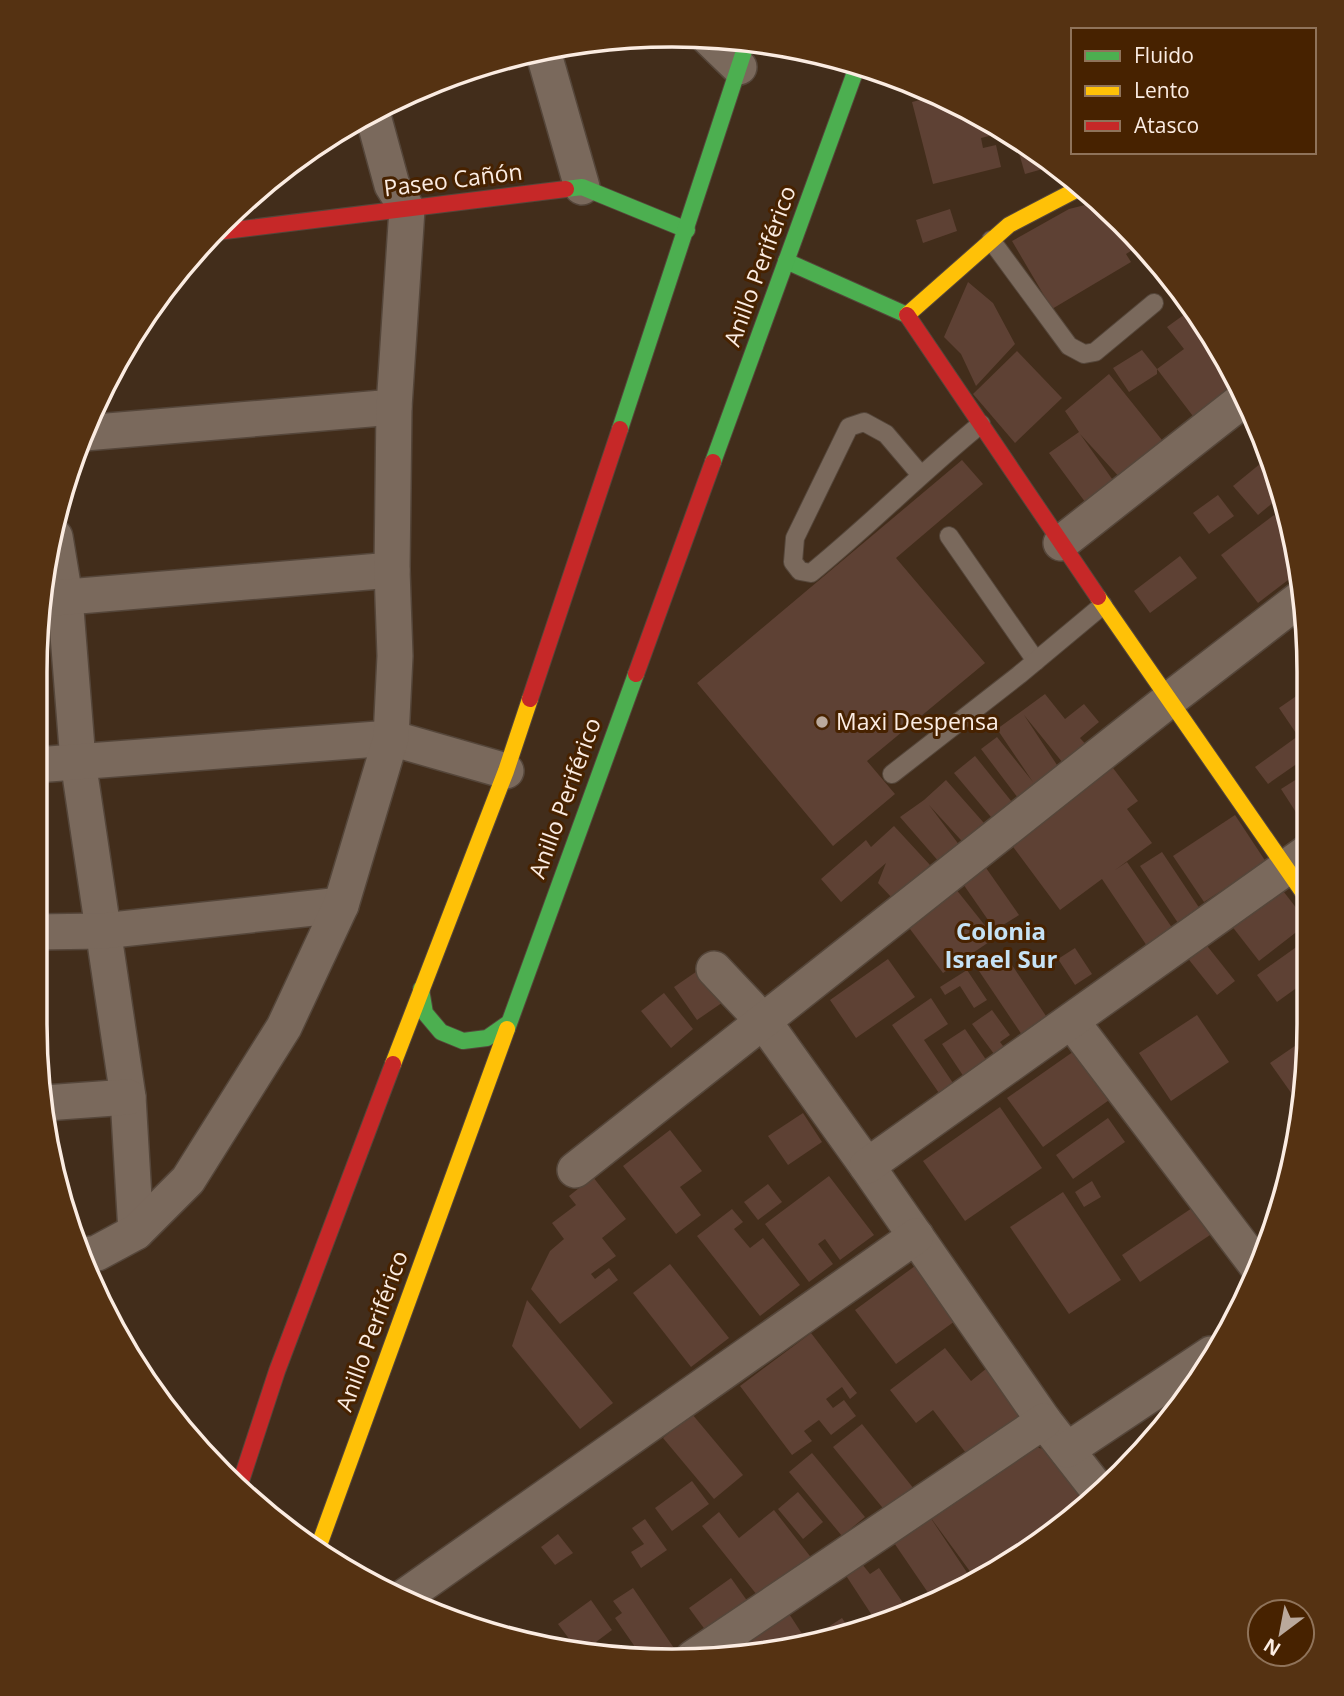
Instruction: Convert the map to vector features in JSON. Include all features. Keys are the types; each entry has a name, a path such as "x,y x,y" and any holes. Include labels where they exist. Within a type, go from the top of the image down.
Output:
{"main road":[{"path":"242,1478 277,1371 506,771 743,54"},
{"name":"Anillo Periférico","path":"321,1540 854,75"},
{"name":"Paseo Cañón","path":"229,231 582,187 687,230"},
{"path":"907,315 1009,225 1072,192"},
{"path":"786,261 907,315 1169,700 1297,860"},
{"path":"421,989 425,1013 440,1032 463,1041 487,1038 507,1024"}],"street":[{"path":"546,60 582,187"},
{"path":"91,1254 136,1232 188,1180 284,1027 341,905 391,738 395,656 392,570 394,407 407,209 392,186 375,123"},
{"path":"1060,543 1236,405"},
{"path":"95,432 394,407"},
{"path":"136,1232 128,1097 54,598 392,570"},
{"path":"575,1170 1292,605"},
{"path":"47,764 391,738 506,771"},
{"path":"867,1166 1297,860"},
{"path":"47,932 103,931 341,905"},
{"path":"714,969 764,1022 1044,1421 1094,1485"},
{"path":"1072,1022 1251,1259"},
{"path":"53,1103 128,1097"},
{"path":"412,1591 916,1236"},
{"path":"1067,1450 1195,1365"},
{"path":"709,1647 1044,1421"}],"lane":[{"path":"991,240 1069,346 1084,354 1095,352 1154,303"},
{"path":"920,474 886,434 864,422 849,427 795,538 793,562 800,571 811,573 867,527 920,474 981,424"},
{"path":"949,536 1036,661"},
{"path":"892,774 1103,605"}],"building":[{"path":"921,100 991,135 981,138 983,148 996,145 1001,167 933,184 912,102"},
{"path":"1019,153 1042,169 1025,174"},
{"path":"1087,205 1133,250 1126,254 1131,262 1052,309 1012,241 1069,209"},
{"path":"950,209 957,231 923,243 916,220"},
{"path":"968,282 993,303 1015,344 976,386 961,354 944,337"},
{"path":"1184,315 1213,360 1233,398 1199,424 1157,369 1184,349 1167,327"},
{"path":"1142,350 1157,369 1157,374 1129,392 1113,368"},
{"path":"1017,351 1062,398 1015,443 973,394"},
{"path":"1109,374 1166,445 1122,480 1080,434 1120,490 1091,510 1049,453 1079,432 1065,411"},
{"name":"Maxi Despensa","path":"962,460 983,484 896,558 985,663 867,761 895,794 833,846 697,683"},
{"path":"1261,463 1273,503 1258,515 1233,486"},
{"path":"1218,495 1234,516 1209,534 1193,513"},
{"path":"1274,515 1285,550 1289,579 1258,603 1221,555"},
{"path":"1180,556 1197,578 1150,613 1134,591"},
{"path":"1045,694 1065,719 1084,704 1099,722 1080,738 1090,749 1067,768 1024,715 1061,771 1021,802 981,749 997,737 1033,782 997,729"},
{"path":"1297,696 1297,735 1279,708"},
{"path":"1297,737 1297,764 1268,784 1255,767"},
{"path":"975,756 1016,807 996,823 954,773"},
{"path":"1113,768 1138,801 1127,809 1152,843 1115,870 1127,862 1175,932 1149,949 1102,879 1060,910 1011,844"},
{"path":"1297,779 1297,814 1281,789"},
{"path":"946,780 991,831 970,850 929,805 960,846 940,863 900,817"},
{"path":"1235,815 1266,862 1204,902 1173,856"},
{"path":"894,826 930,865 893,899 878,883 886,863 841,902 821,879 866,840 871,847"},
{"path":"1162,852 1204,915 1182,929 1140,866"},
{"path":"984,865 1019,915 995,930 961,881"},
{"path":"1280,887 1297,909 1297,932 1259,961 1231,925"},
{"path":"955,888 995,938 943,973 907,925"},
{"path":"1204,942 1235,981 1217,995 1186,956"},
{"path":"1297,947 1297,988 1277,1002 1257,975"},
{"path":"1075,948 1092,974 1075,985 1058,959"},
{"path":"1004,953 1048,1019 1022,1035 979,971"},
{"path":"888,959 915,997 856,1038 830,1000"},
{"path":"706,965 729,998 697,1020 674,987"},
{"path":"967,970 987,1000 974,1008 960,986 945,995 940,987"},
{"path":"664,993 693,1029 671,1048 641,1011"},
{"path":"931,998 948,1024 924,1040 955,1086 941,1096 892,1025"},
{"path":"992,1010 1010,1035 1000,1042 1010,1055 997,1058 972,1024"},
{"path":"1197,1015 1229,1062 1171,1101 1139,1053"},
{"path":"965,1029 991,1067 968,1083 942,1044"},
{"path":"1296,1045 1292,1094 1270,1063"},
{"path":"1077,1049 1112,1098 1043,1147 1007,1098"},
{"path":"1000,1107 1042,1168 965,1221 923,1161"},
{"path":"803,1113 822,1142 788,1165 768,1136"},
{"path":"1108,1118 1125,1142 1073,1179 1056,1155"},
{"path":"670,1130 702,1171 680,1187 701,1215 676,1234 623,1166"},
{"path":"829,1176 874,1235 840,1260 825,1239 818,1244 833,1264 809,1282 765,1224"},
{"path":"593,1177 626,1219 602,1238 616,1256 591,1274 595,1279 609,1268 618,1280 560,1324 531,1289 550,1251 564,1239 552,1223 576,1205 569,1196"},
{"path":"1092,1181 1101,1197 1084,1207 1075,1192"},
{"path":"768,1184 782,1202 758,1220 744,1202"},
{"path":"1063,1192 1121,1280 1069,1314 1010,1227"},
{"path":"1201,1202 1219,1229 1140,1282 1122,1255"},
{"path":"732,1209 743,1222 734,1229 750,1248 763,1238 800,1285 760,1316 697,1236"},
{"path":"670,1264 729,1338 691,1367 633,1293"},
{"path":"915,1266 955,1321 896,1364 855,1310"},
{"path":"527,1300 613,1403 580,1429 512,1346"},
{"path":"811,1333 857,1393 850,1399 842,1387 826,1399 833,1408 844,1400 856,1416 831,1435 819,1420 804,1431 812,1441 792,1455 740,1386"},
{"path":"945,1348 971,1381 987,1368 1024,1415 969,1457 933,1410 916,1423 890,1390"},
{"path":"692,1414 743,1475 714,1499 663,1438"},
{"path":"862,1424 914,1489 886,1512 833,1447"},
{"path":"1020,1443 1047,1450 1082,1496 1019,1543 971,1572 928,1514 968,1574 928,1593 888,1534"},
{"path":"812,1453 865,1517 842,1536 789,1472"},
{"path":"692,1481 709,1504 672,1531 655,1508"},
{"path":"798,1492 823,1522 803,1539 778,1509"},
{"path":"774,1510 813,1560 761,1600 702,1526 719,1512 739,1538"},
{"path":"645,1519 667,1550 641,1568 631,1552 644,1544 632,1528"},
{"path":"558,1534 573,1553 555,1565 541,1547"},
{"path":"862,1564 870,1574 879,1568 904,1604 873,1616 845,1574"},
{"path":"731,1578 748,1602 706,1631 689,1608"},
{"path":"633,1588 675,1649 635,1647 615,1618 622,1613 613,1601"},
{"path":"591,1600 612,1630 597,1644 590,1643 570,1640 558,1624"},
{"path":"786,1609 803,1635 754,1643 731,1645"},
{"path":"842,1618 846,1624 834,1627 825,1629"}],"traffic: fast":[{"path":"620,429 744,52"},
{"path":"713,462 854,75"},
{"path":"566,189 582,187 687,230"},
{"path":"786,261 907,315"},
{"path":"507,1029 636,674"},
{"path":"421,989 425,1013 441,1032 463,1041 487,1038 507,1024"}],"traffic: slow":[{"path":"907,315 1009,225 1072,192"},
{"path":"1098,597 1297,884"},
{"path":"393,1064 506,771 530,699"},
{"path":"321,1540 507,1029"}],"traffic: jam":[{"path":"230,230 566,189"},
{"path":"907,315 1098,597"},
{"path":"530,699 620,429"},
{"path":"636,674 713,462"},
{"path":"242,1477 277,1371 393,1064"}],"place":[{"name":"Maxi Despensa","path":"822,722"}],"district":[{"name":"Colonia Israel Sur","path":"1001,946"}]}
